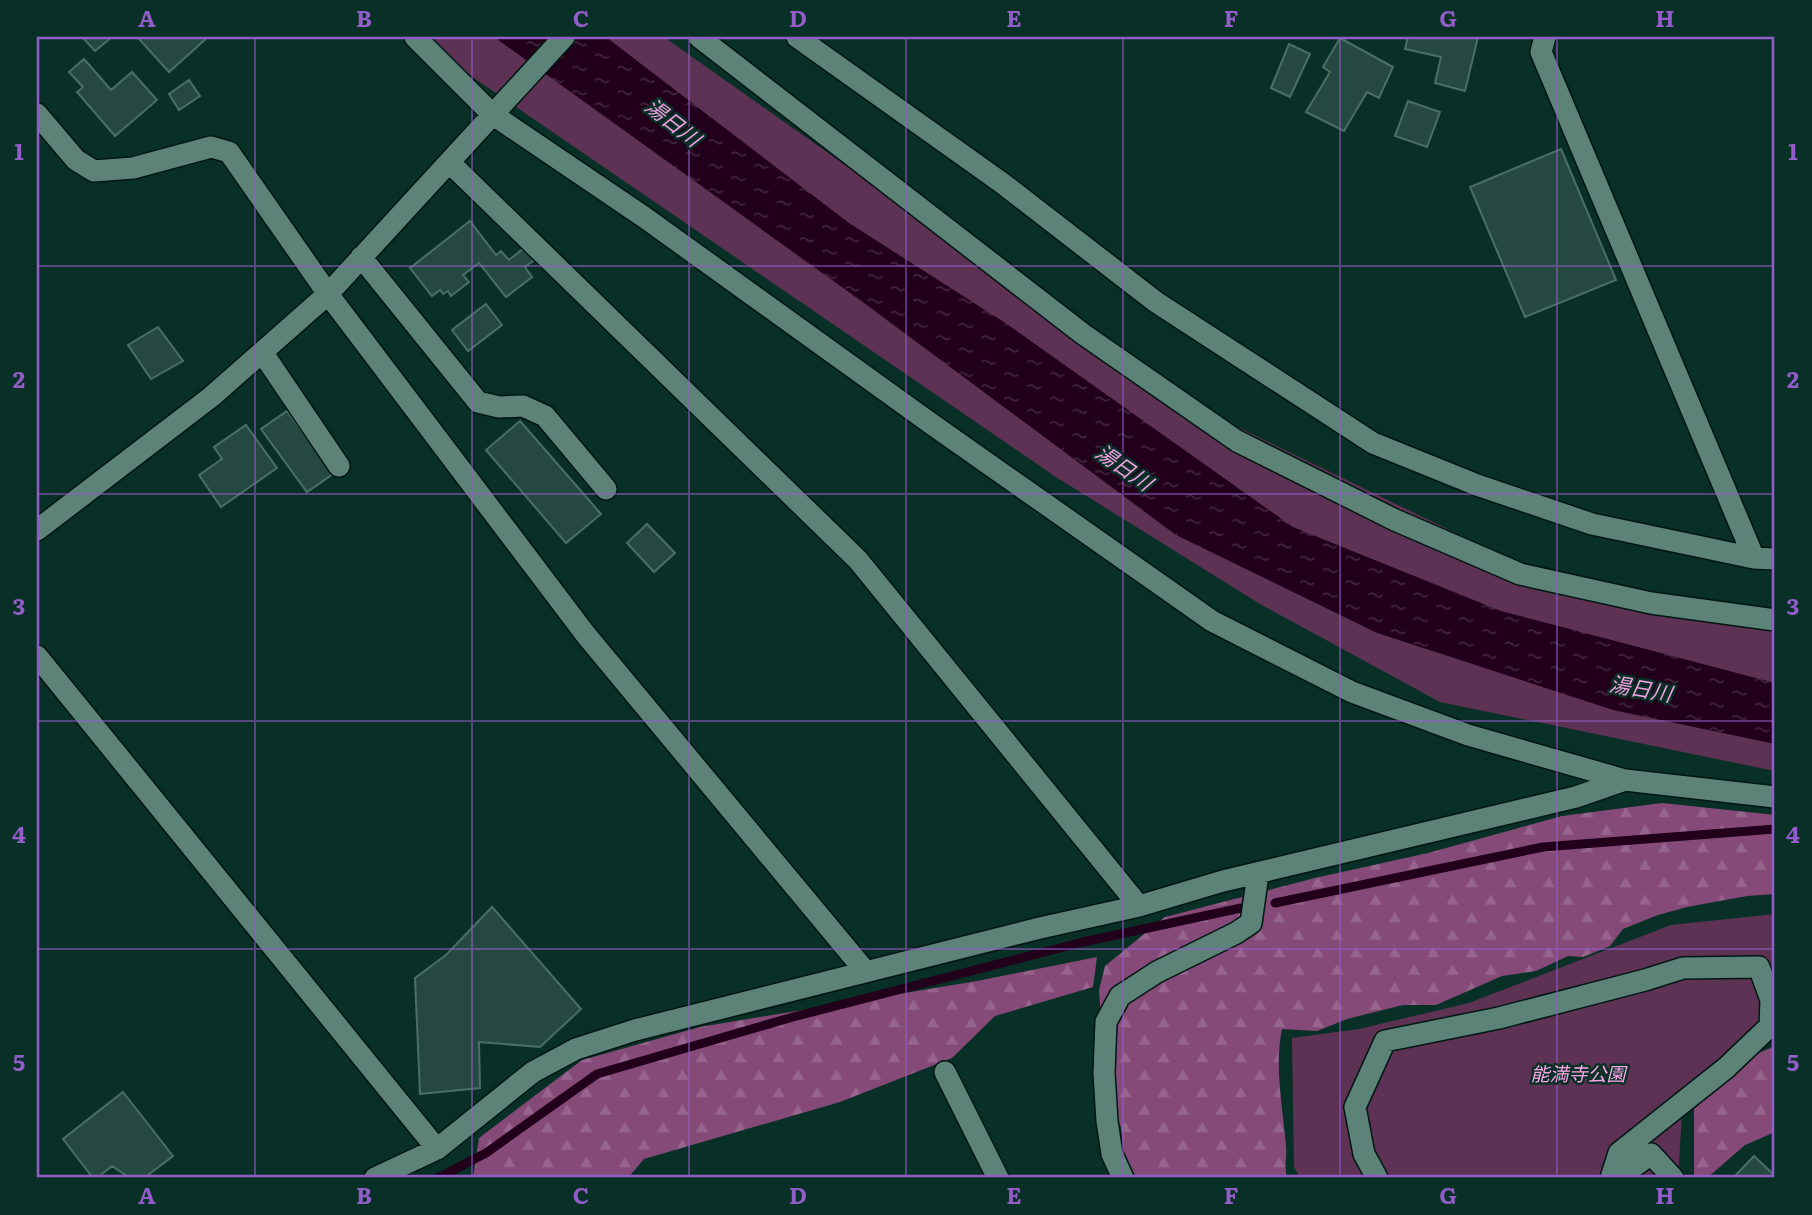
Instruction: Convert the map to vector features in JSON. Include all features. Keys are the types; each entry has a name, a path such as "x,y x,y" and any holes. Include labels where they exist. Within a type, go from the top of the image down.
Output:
{"street":[{"path":"415,37 492,114 644,217 1212,621 1352,692 1468,734 1625,780 1775,797"},
{"path":"37,530 211,397 328,294 564,37"},
{"path":"699,37 1083,334 1237,441 1395,520 1520,573 1651,603 1775,620"},
{"path":"797,37 1002,183 1156,302 1373,443 1477,485 1592,524 1765,558"},
{"path":"1545,37 1541,51 1765,558"},
{"path":"37,114 76,160 94,170 133,168 211,146 229,152 328,294 586,635 866,972"},
{"path":"449,162 858,560 1139,906"},
{"path":"361,257 478,402 499,407 523,406 545,416 606,489"},
{"path":"262,352 339,466"},
{"path":"37,656 437,1149"},
{"path":"375,1178 437,1149 533,1072 576,1049 635,1030 1040,928 1139,906 1204,886 1576,797 1625,780"},
{"path":"1124,1178 1112,1154 1107,1121 1105,1022 1120,996 1157,972 1251,923 1258,874"},
{"path":"1377,1178 1364,1154 1354,1107 1385,1041 1499,1018 1683,968 1759,967 1771,1000 1770,1026 1726,1068 1619,1153 1611,1178"},
{"path":"945,1072 998,1178"},
{"path":"1618,1178 1651,1154 1673,1178"}],"green space":[{"path":"414,37 664,37 1168,393 1554,581 1775,622 1775,771 1440,702 1260,604 1056,477"},
{"path":"1662,803 1775,815 1775,894 1747,896 1658,915 1623,929 1610,946 1583,957 1568,956 1536,971 1502,976 1436,1005 1403,1005 1347,1019 1317,1031 1282,1029 1279,1072 1287,1178 1133,1178 1123,1152 1121,1127 1106,1105 1099,990 1105,966 1165,917 1315,878 1428,853 1562,816"},
{"name":"能満寺公園","path":"1775,914 1775,1033 1683,1099 1678,1178 1300,1178 1294,1167 1292,1038 1359,1029 1469,1003 1671,925"},
{"path":"1097,957 1093,987 995,1016 952,1058 840,1102 644,1159 628,1178 473,1178 479,1138 582,1060 700,1027 977,981"},
{"path":"1775,1046 1775,1132 1745,1145 1707,1178 1694,1178 1694,1109 1743,1060"}],"water":[{"name":"湯日川","path":"494,37 606,37 849,223 1007,324 1293,527 1501,611 1775,683 1775,744 1613,710 1377,633 1176,535 864,303"}],"building":[{"path":"82,37 112,37 95,51"},
{"path":"208,37 169,72 139,39"},
{"path":"1408,37 1478,37 1465,91 1435,83 1441,57 1405,49"},
{"path":"1340,38 1393,67 1379,98 1367,92 1344,131 1306,112 1330,72 1323,67"},
{"path":"1289,44 1310,54 1290,97 1271,88"},
{"path":"84,59 111,90 132,72 157,100 115,136 77,92 83,87 69,72"},
{"path":"189,80 200,96 179,110 169,94"},
{"path":"1408,101 1440,112 1427,147 1395,136"},
{"path":"1561,149 1616,280 1525,317 1470,187"},
{"path":"470,221 496,255 501,251 509,260 524,248 534,260 525,267 532,277 506,297 479,263 463,275 469,282 451,296 448,291 443,294 440,290 432,296 410,268"},
{"path":"486,304 502,325 468,351 452,330"},
{"path":"158,327 183,361 151,379 128,345"},
{"path":"287,411 333,474 307,492 261,429"},
{"path":"520,421 601,514 566,543 486,450"},
{"path":"246,425 277,468 221,507 199,475 222,459 214,447"},
{"path":"647,524 675,553 654,572 627,543"},
{"path":"492,907 581,1009 540,1047 479,1042 480,1088 420,1094 415,978 446,955"},
{"path":"123,1092 173,1156 144,1178 130,1178 112,1166 97,1178 93,1178 63,1139"},
{"path":"1754,1156 1775,1178 1733,1178"}],"waterway":[{"path":"1275,903 1543,847 1775,829"},
{"path":"438,1178 486,1153 597,1074 793,1017 1083,942 1241,908"}]}
